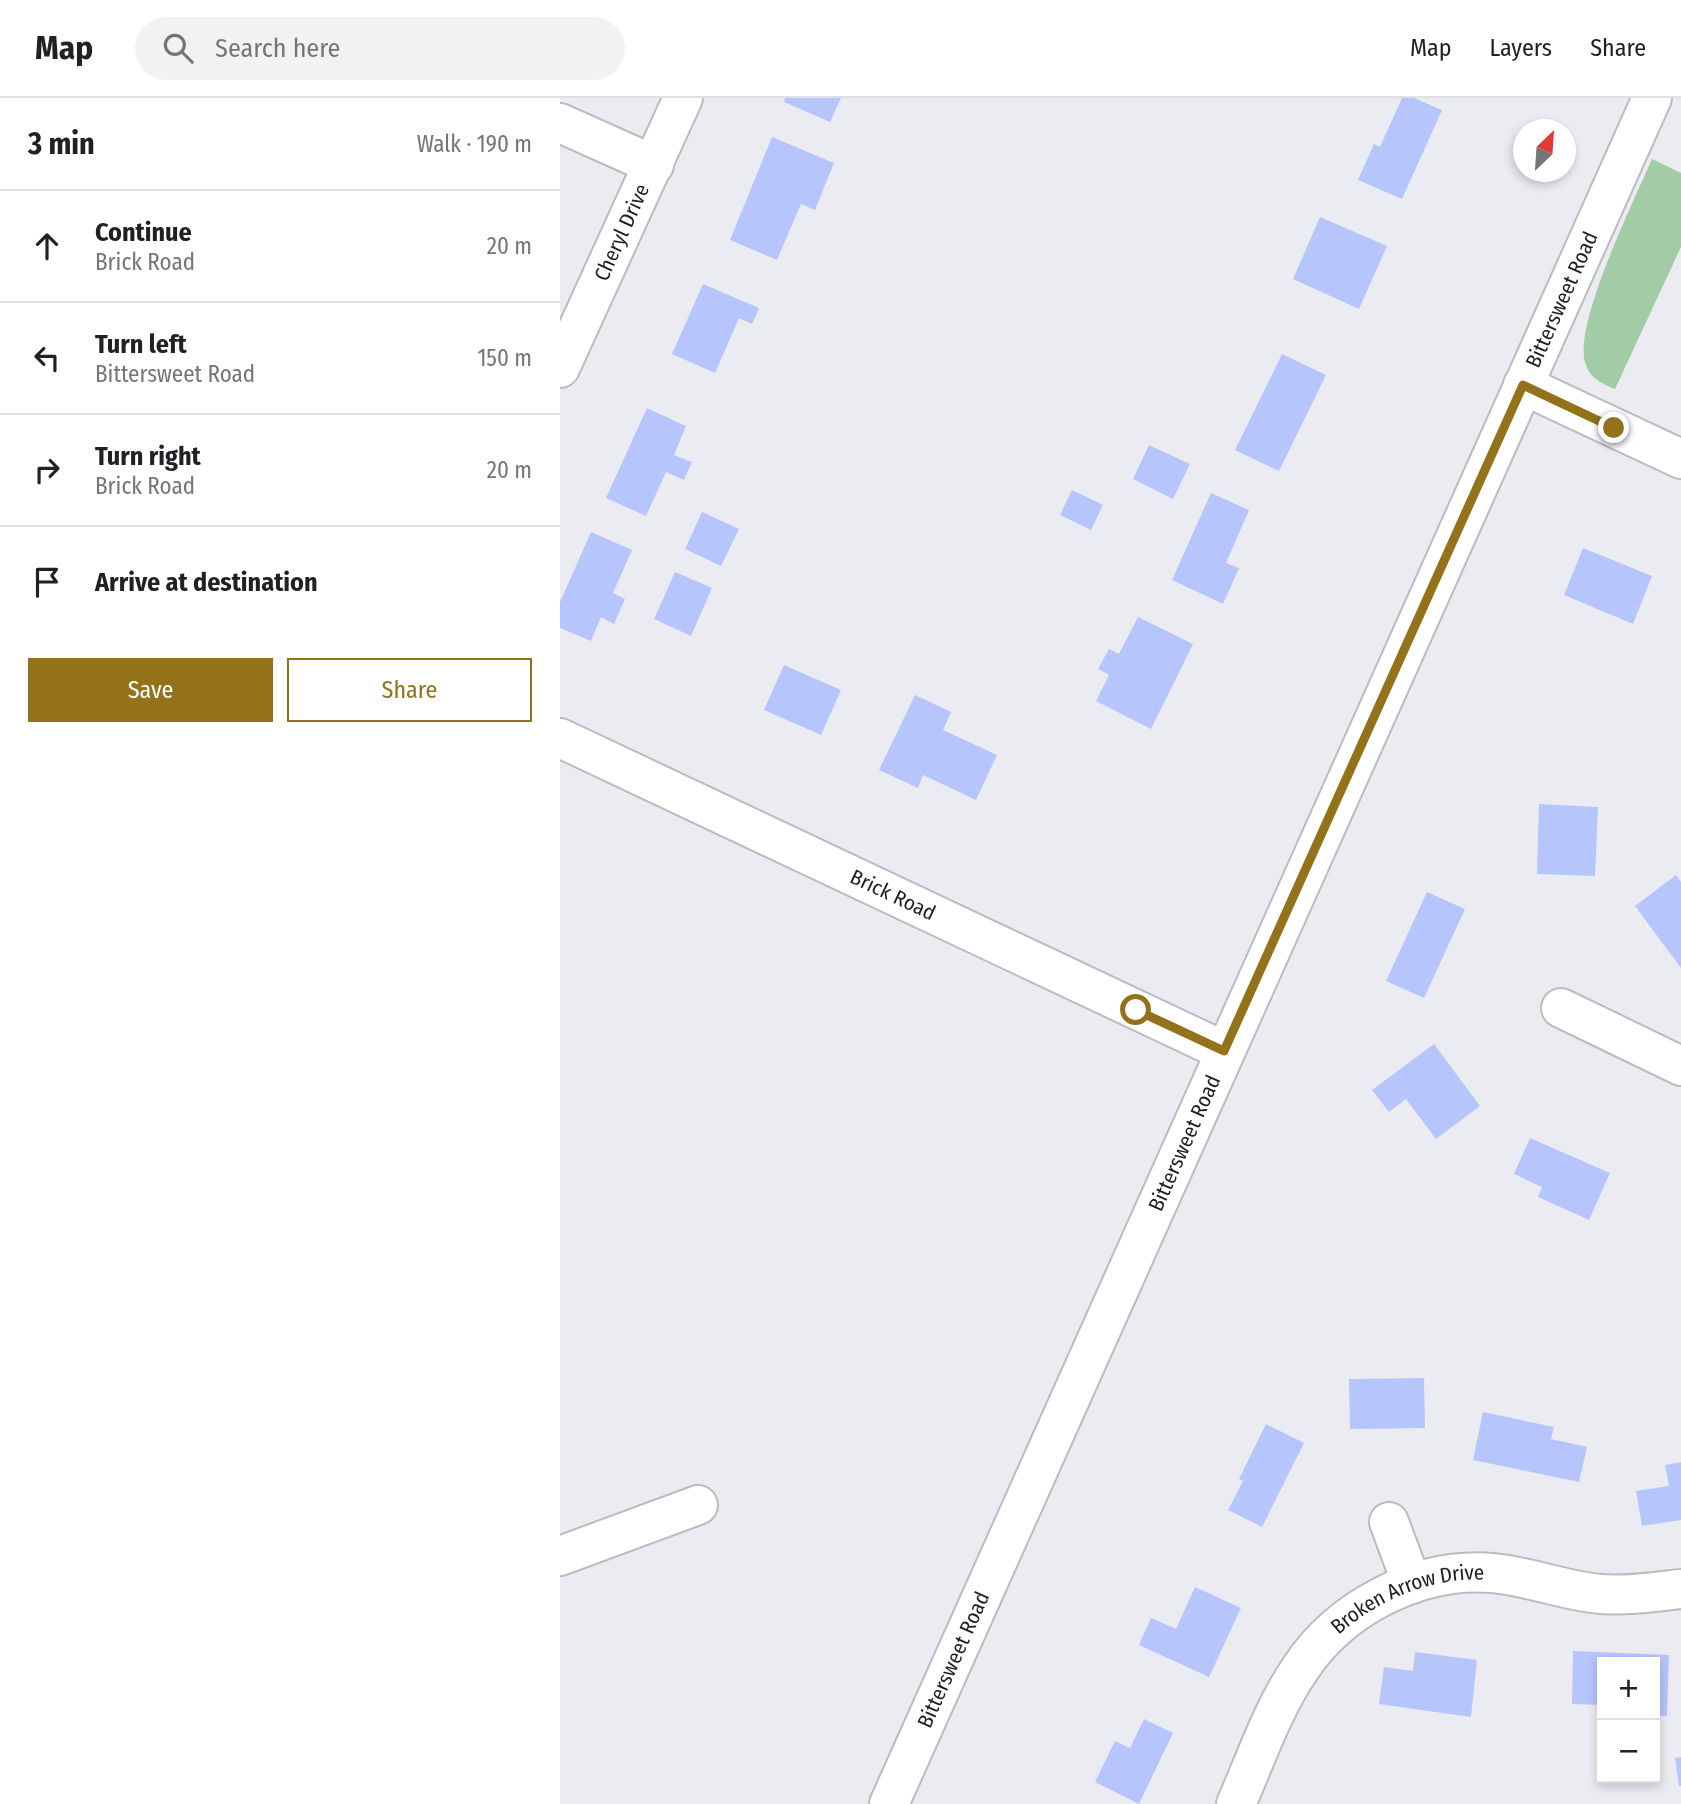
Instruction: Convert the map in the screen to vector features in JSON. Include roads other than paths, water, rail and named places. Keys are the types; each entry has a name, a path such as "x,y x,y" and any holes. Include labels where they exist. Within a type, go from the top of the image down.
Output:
{"street":[{"name":"Cheryl Drive","path":"560,368 683,98"},
{"name":"Bittersweet Road","path":"889,1804 1652,98"},
{"path":"560,123 654,165"},
{"path":"1523,385 1681,459"},
{"name":"Brick Road","path":"560,738 1224,1051"},
{"path":"1561,1008 1681,1066"},
{"path":"560,1556 698,1506"},
{"path":"1389,1522 1412,1584"},
{"name":"Broken Arrow Drive","path":"1236,1804 1285,1693 1301,1667 1326,1637 1353,1614 1412,1584 1449,1575 1489,1572 1530,1577 1601,1594 1638,1594 1681,1589"}]}
